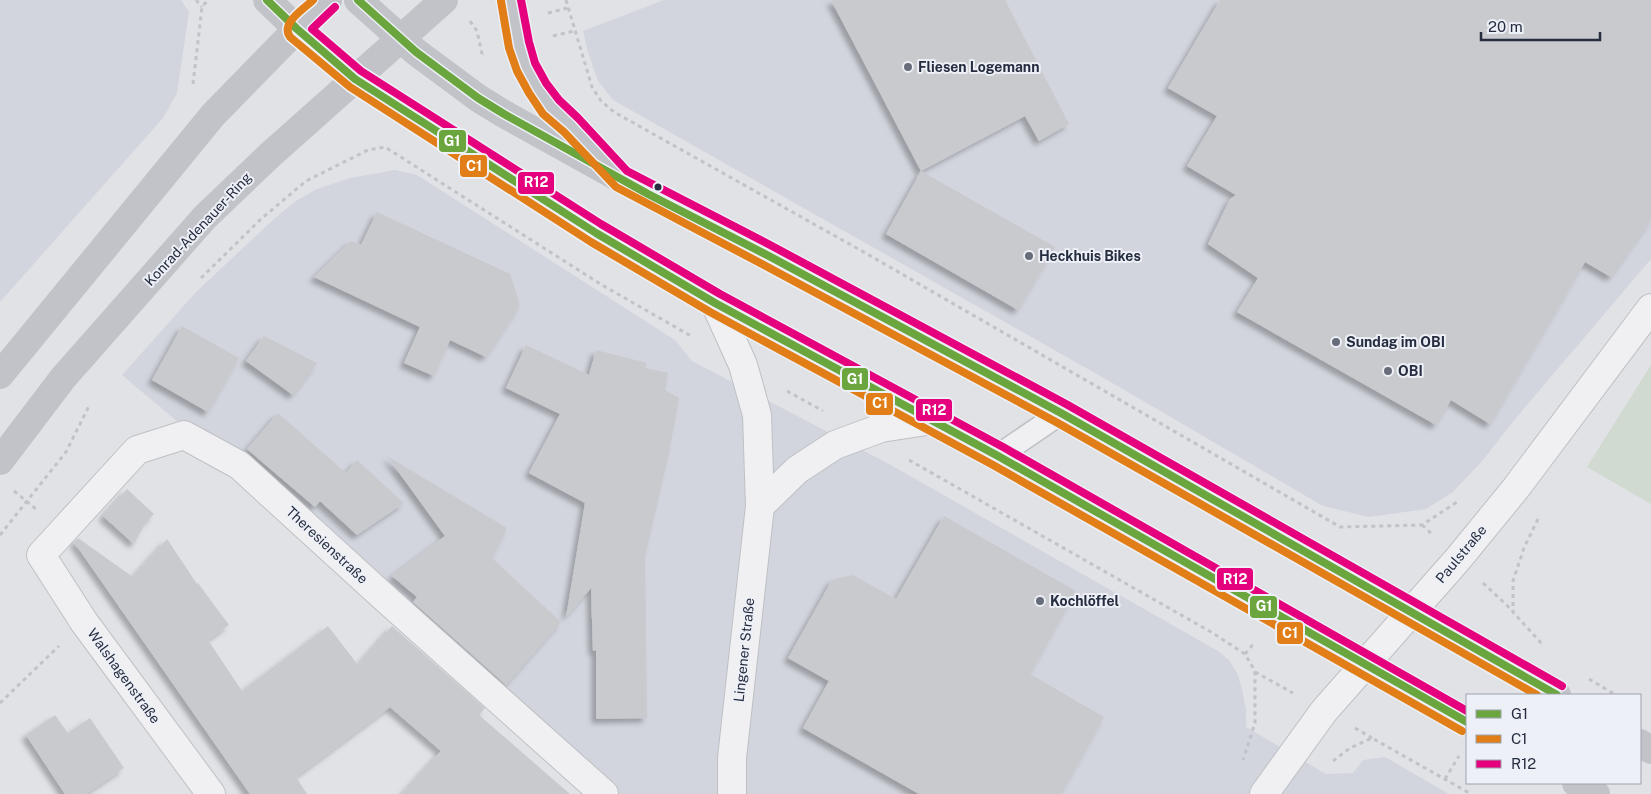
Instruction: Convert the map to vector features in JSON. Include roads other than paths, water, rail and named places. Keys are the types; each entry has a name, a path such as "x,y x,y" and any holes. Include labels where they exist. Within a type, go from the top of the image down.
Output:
{"main road":[{"path":"267,0 355,80 596,233 715,303 998,456 1466,721"},
{"path":"5,365 213,115 328,0"},
{"path":"358,0 416,52 478,98 621,179 1061,413 1554,694"},
{"name":"Konrad-Adenauer-Ring","path":"0,462 63,378 205,217 263,160 444,0"},
{"path":"511,0 519,45 526,67 538,88 551,107 571,125 621,179"},
{"path":"1578,784 1596,794"}],"street":[{"name":"Lingener Straße","path":"715,303 743,366 757,415 760,506 732,758 732,794"},
{"name":"Paulstraße","path":"1264,794 1324,711 1458,559 1516,488 1651,308"},
{"path":"760,506 796,470 835,445 881,428 933,420"},
{"name":"Theresienstraße","path":"41,555 137,450 184,435 239,464 387,600 604,794"},
{"name":"Walshagenstraße","path":"41,555 84,622 211,794"}],"lane":[{"path":"998,456 1061,413"}],"place":[{"name":"Fliesen Logemann","path":"908,67"},
{"name":"Heckhuis Bikes","path":"1029,256"},
{"name":"Sundag im OBI","path":"1336,342"},
{"name":"OBI","path":"1388,371"},
{"name":"Kochlöffel","path":"1040,601"}]}
